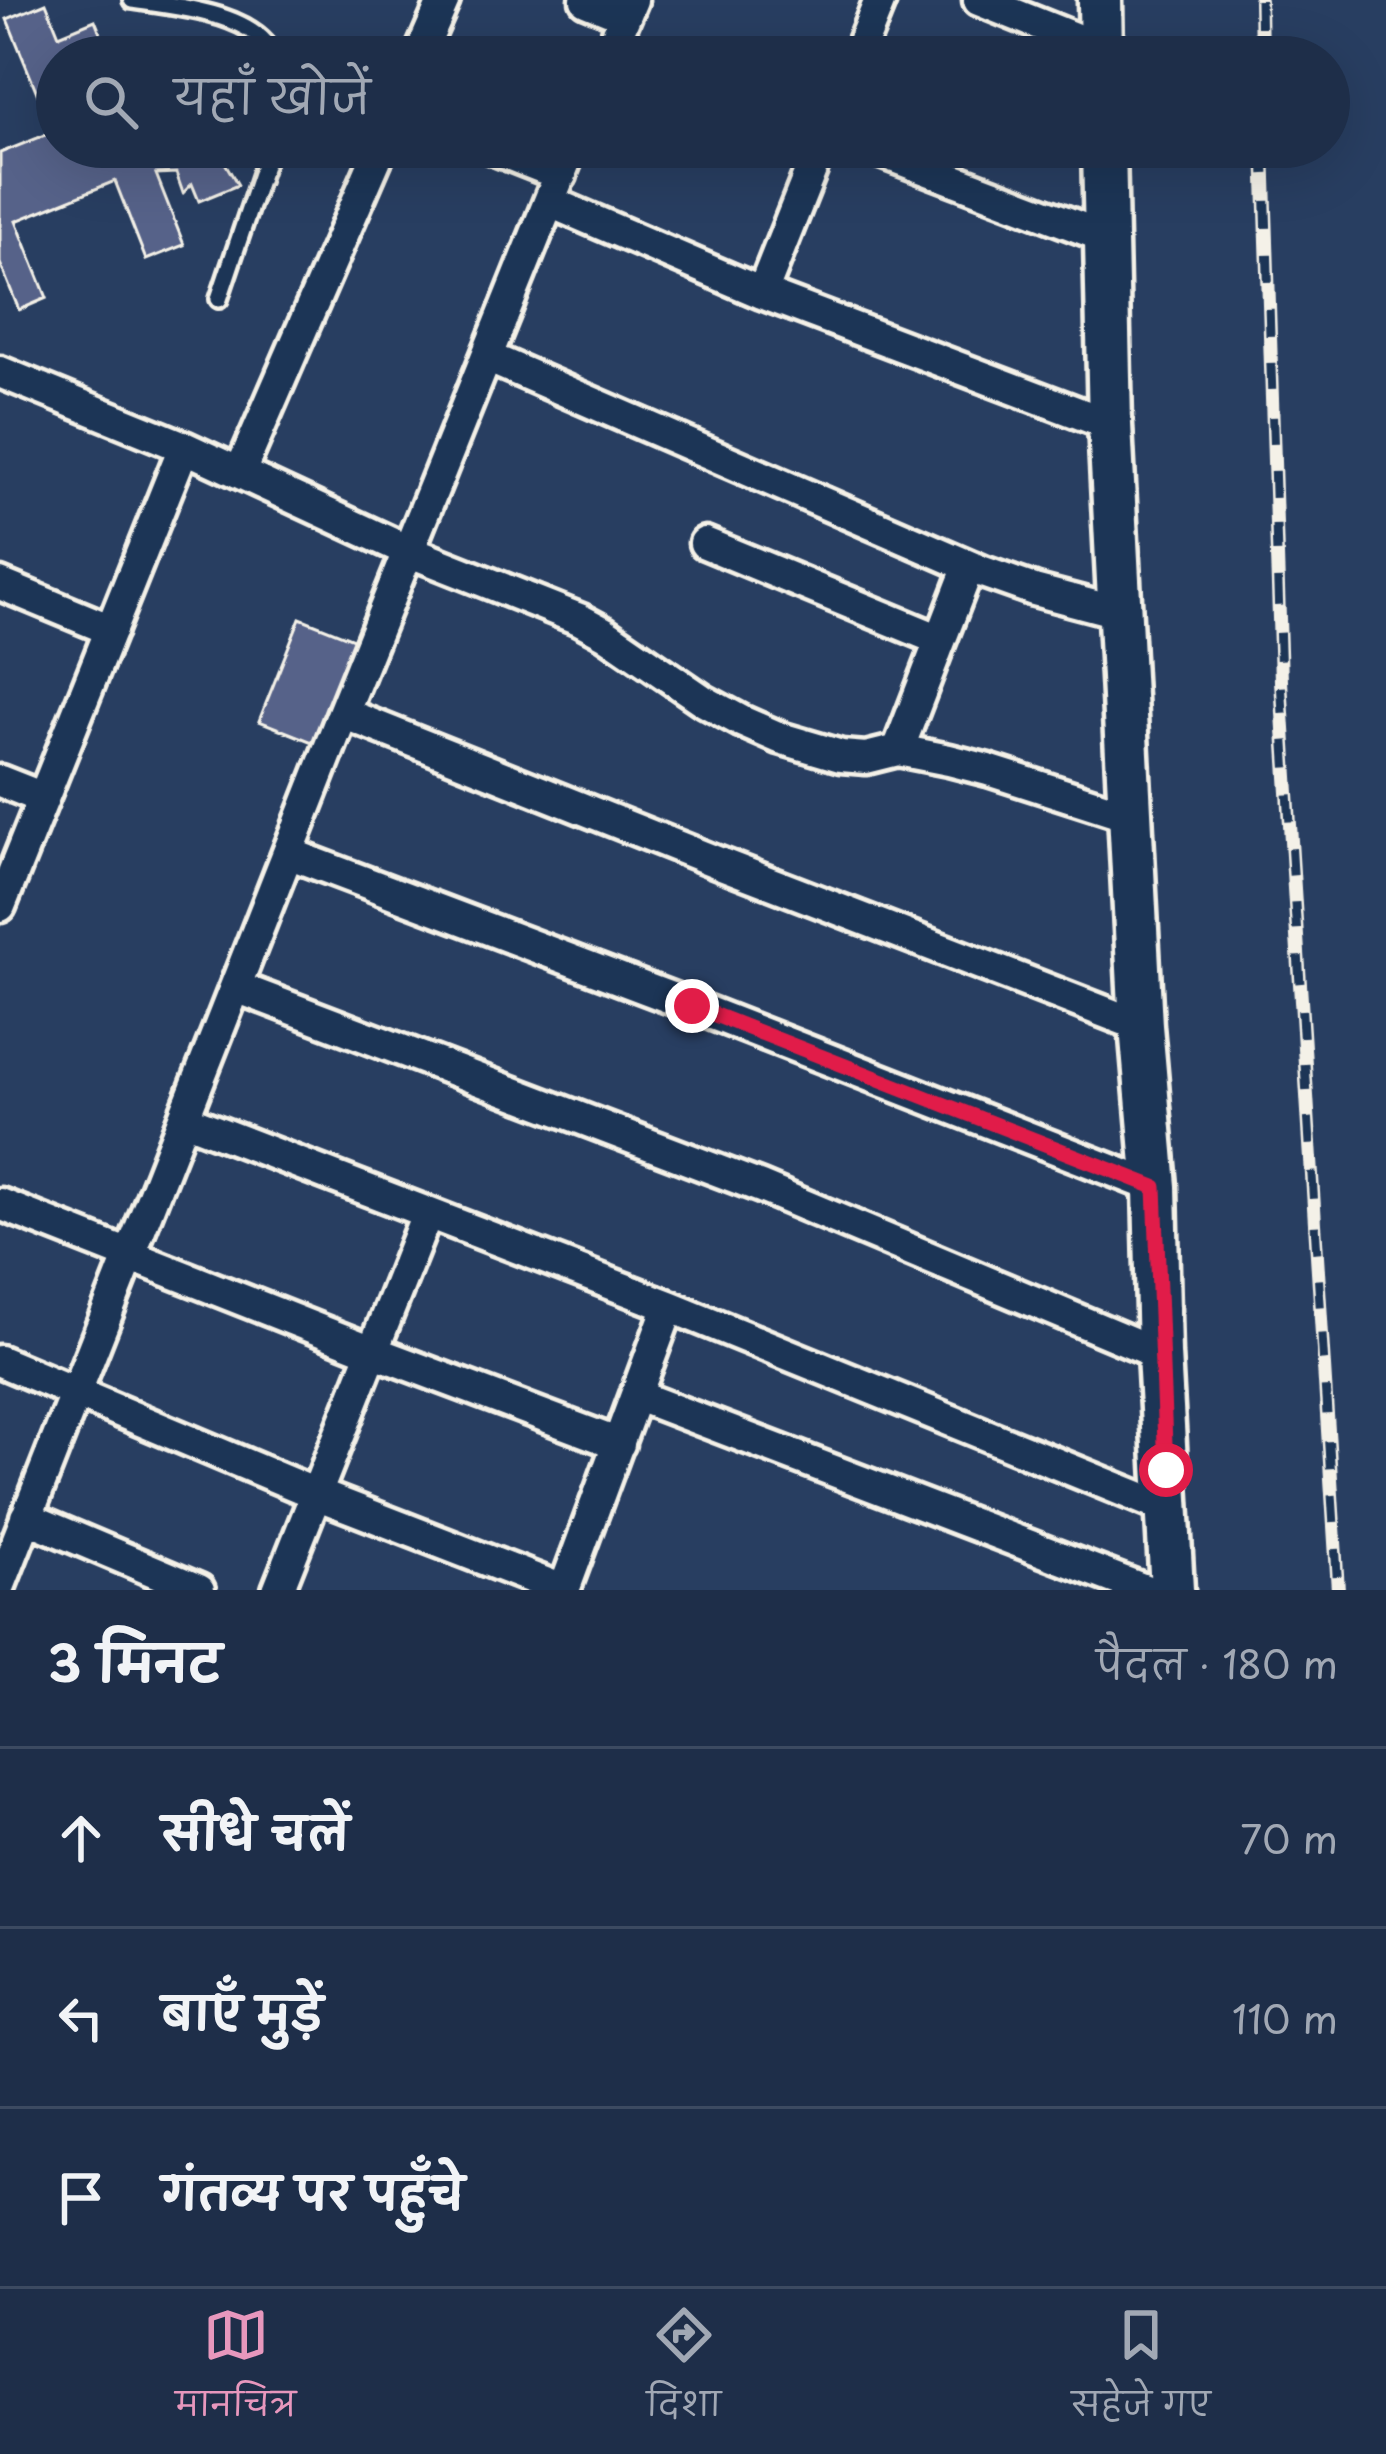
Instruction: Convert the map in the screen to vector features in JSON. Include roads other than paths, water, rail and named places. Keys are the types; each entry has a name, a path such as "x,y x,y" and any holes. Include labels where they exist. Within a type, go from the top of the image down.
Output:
{"street":[{"path":"428,36 444,0"},
{"path":"586,0 628,8 617,36"},
{"path":"865,36 880,0"},
{"path":"979,0 1062,36"},
{"path":"1100,0 1101,36"},
{"path":"240,472 372,168"},
{"path":"762,293 812,168"},
{"path":"923,168 1105,237"},
{"path":"1104,168 1110,425 1141,1026 1155,1187 1172,1590"},
{"path":"0,1585 343,713 561,175 762,293 1110,425"},
{"path":"487,357 969,566 1034,590 1121,613"},
{"path":"0,372 184,447 408,550 592,626 704,701 780,738 841,756 866,758 898,750 988,770 1131,816"},
{"path":"0,906 184,447"},
{"path":"705,543 940,640"},
{"path":"898,750 969,566"},
{"path":"0,584 111,630"},
{"path":"343,713 1141,1026"},
{"path":"0,782 44,798"},
{"path":"288,853 1155,1187"},
{"path":"236,988 761,1187 1160,1354"},
{"path":"184,1119 669,1306 1168,1509"},
{"path":"0,1204 619,1444"},
{"path":"278,1590 427,1214"},
{"path":"0,1360 316,1495 564,1590 669,1306"},
{"path":"638,1396 1145,1590"},
{"path":"26,1517 199,1590"}],"lane":[{"path":"132,0 207,13 260,36"},
{"path":"219,299 263,168"}],"railway":[{"path":"1260,0 1261,36"},
{"path":"1265,168 1281,681 1338,1590"}]}
